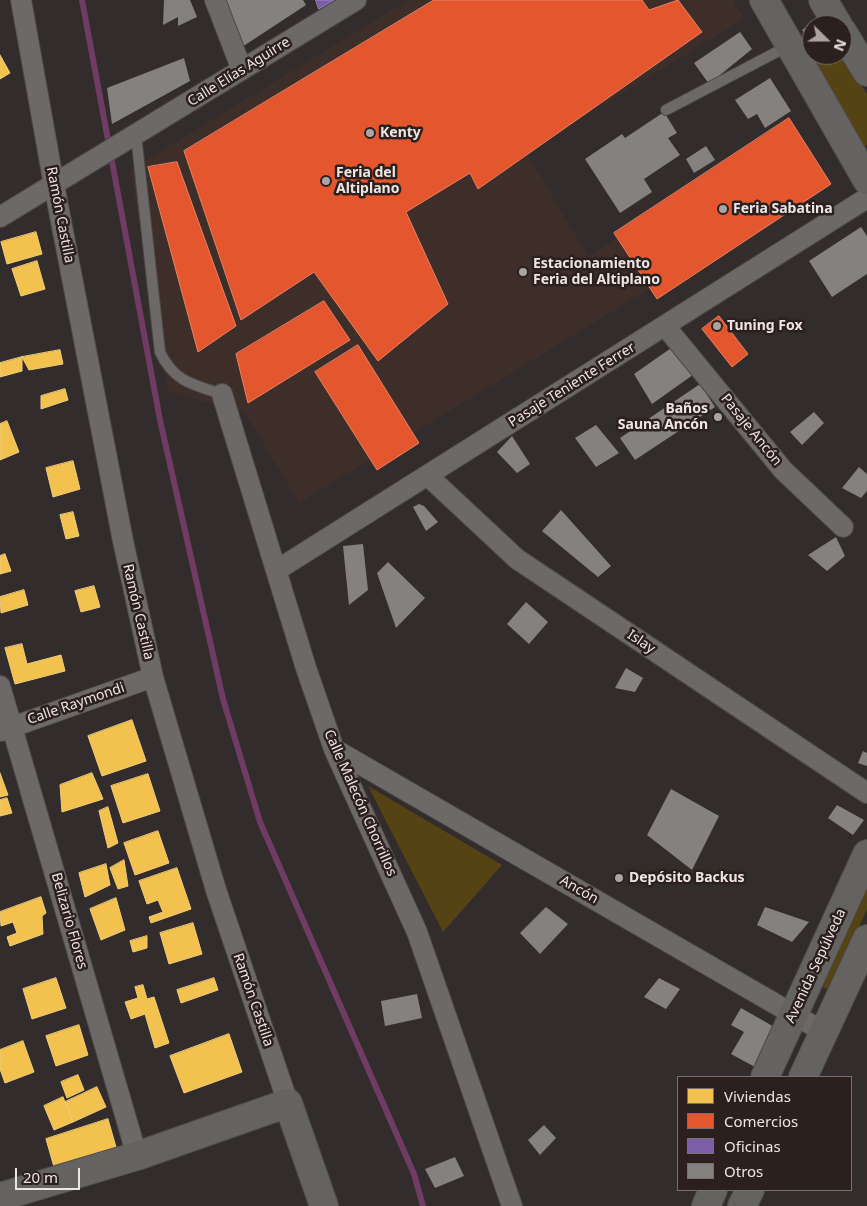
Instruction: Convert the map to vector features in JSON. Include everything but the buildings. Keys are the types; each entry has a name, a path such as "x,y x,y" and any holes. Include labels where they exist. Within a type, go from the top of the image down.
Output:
{"street":[{"name":"Ramón Castilla","path":"21,0 54,185 122,541 153,677 216,890 324,1206"},
{"path":"215,0 242,70"},
{"name":"Calle Elías Aguirre","path":"54,185 356,0"},
{"path":"764,0 867,180"},
{"path":"823,0 832,15"},
{"path":"852,47 867,72"},
{"path":"0,217 54,185"},
{"name":"Pasaje Teniente Ferrer","path":"277,570 867,198"},
{"name":"Pasaje Ancón","path":"665,326 783,470 843,527"},
{"name":"Calle Malecón Chorrillos","path":"222,394 254,506 277,570 306,668 334,749 417,932 512,1206"},
{"name":"Islay","path":"428,476 517,559 867,793"},
{"name":"Calle Raymondi","path":"6,729 153,677"},
{"name":"Belizario Flores","path":"0,686 6,729 137,1156"},
{"name":"Ancón","path":"334,749 824,1032"},
{"name":"Avenida Sepúlveda","path":"765,1076 867,854"},
{"path":"803,1076 867,939"},
{"path":"0,1197 137,1156 288,1104"},
{"path":"706,1206 713,1191"},
{"path":"742,1206 750,1191"}],"lane":[{"path":"666,110 791,45"},
{"path":"128,140 160,352 166,365 176,375 187,382 222,394"}],"shaded area":[{"path":"408,0 733,0 744,19 526,152 588,256 790,133 821,184 299,503 245,413 169,392 130,170"},
{"path":"817,65 847,65 867,94 867,145 864,147"},
{"path":"368,786 502,865 443,932"},
{"path":"867,878 867,909 830,991 819,985"}],"waterway":[{"path":"82,0 160,420 223,699 260,822 414,1174 423,1206"}],"place":[{"name":"Kenty","path":"370,133"},
{"name":"Feria del Altiplano","path":"326,181"},
{"name":"Feria Sabatina","path":"723,209"},
{"name":"Estacionamiento Feria del Altiplano","path":"523,272"},
{"name":"Tuning Fox","path":"717,326"},
{"name":"Baños Sauna Ancón","path":"718,417"},
{"name":"Depósito Backus","path":"619,878"}]}
